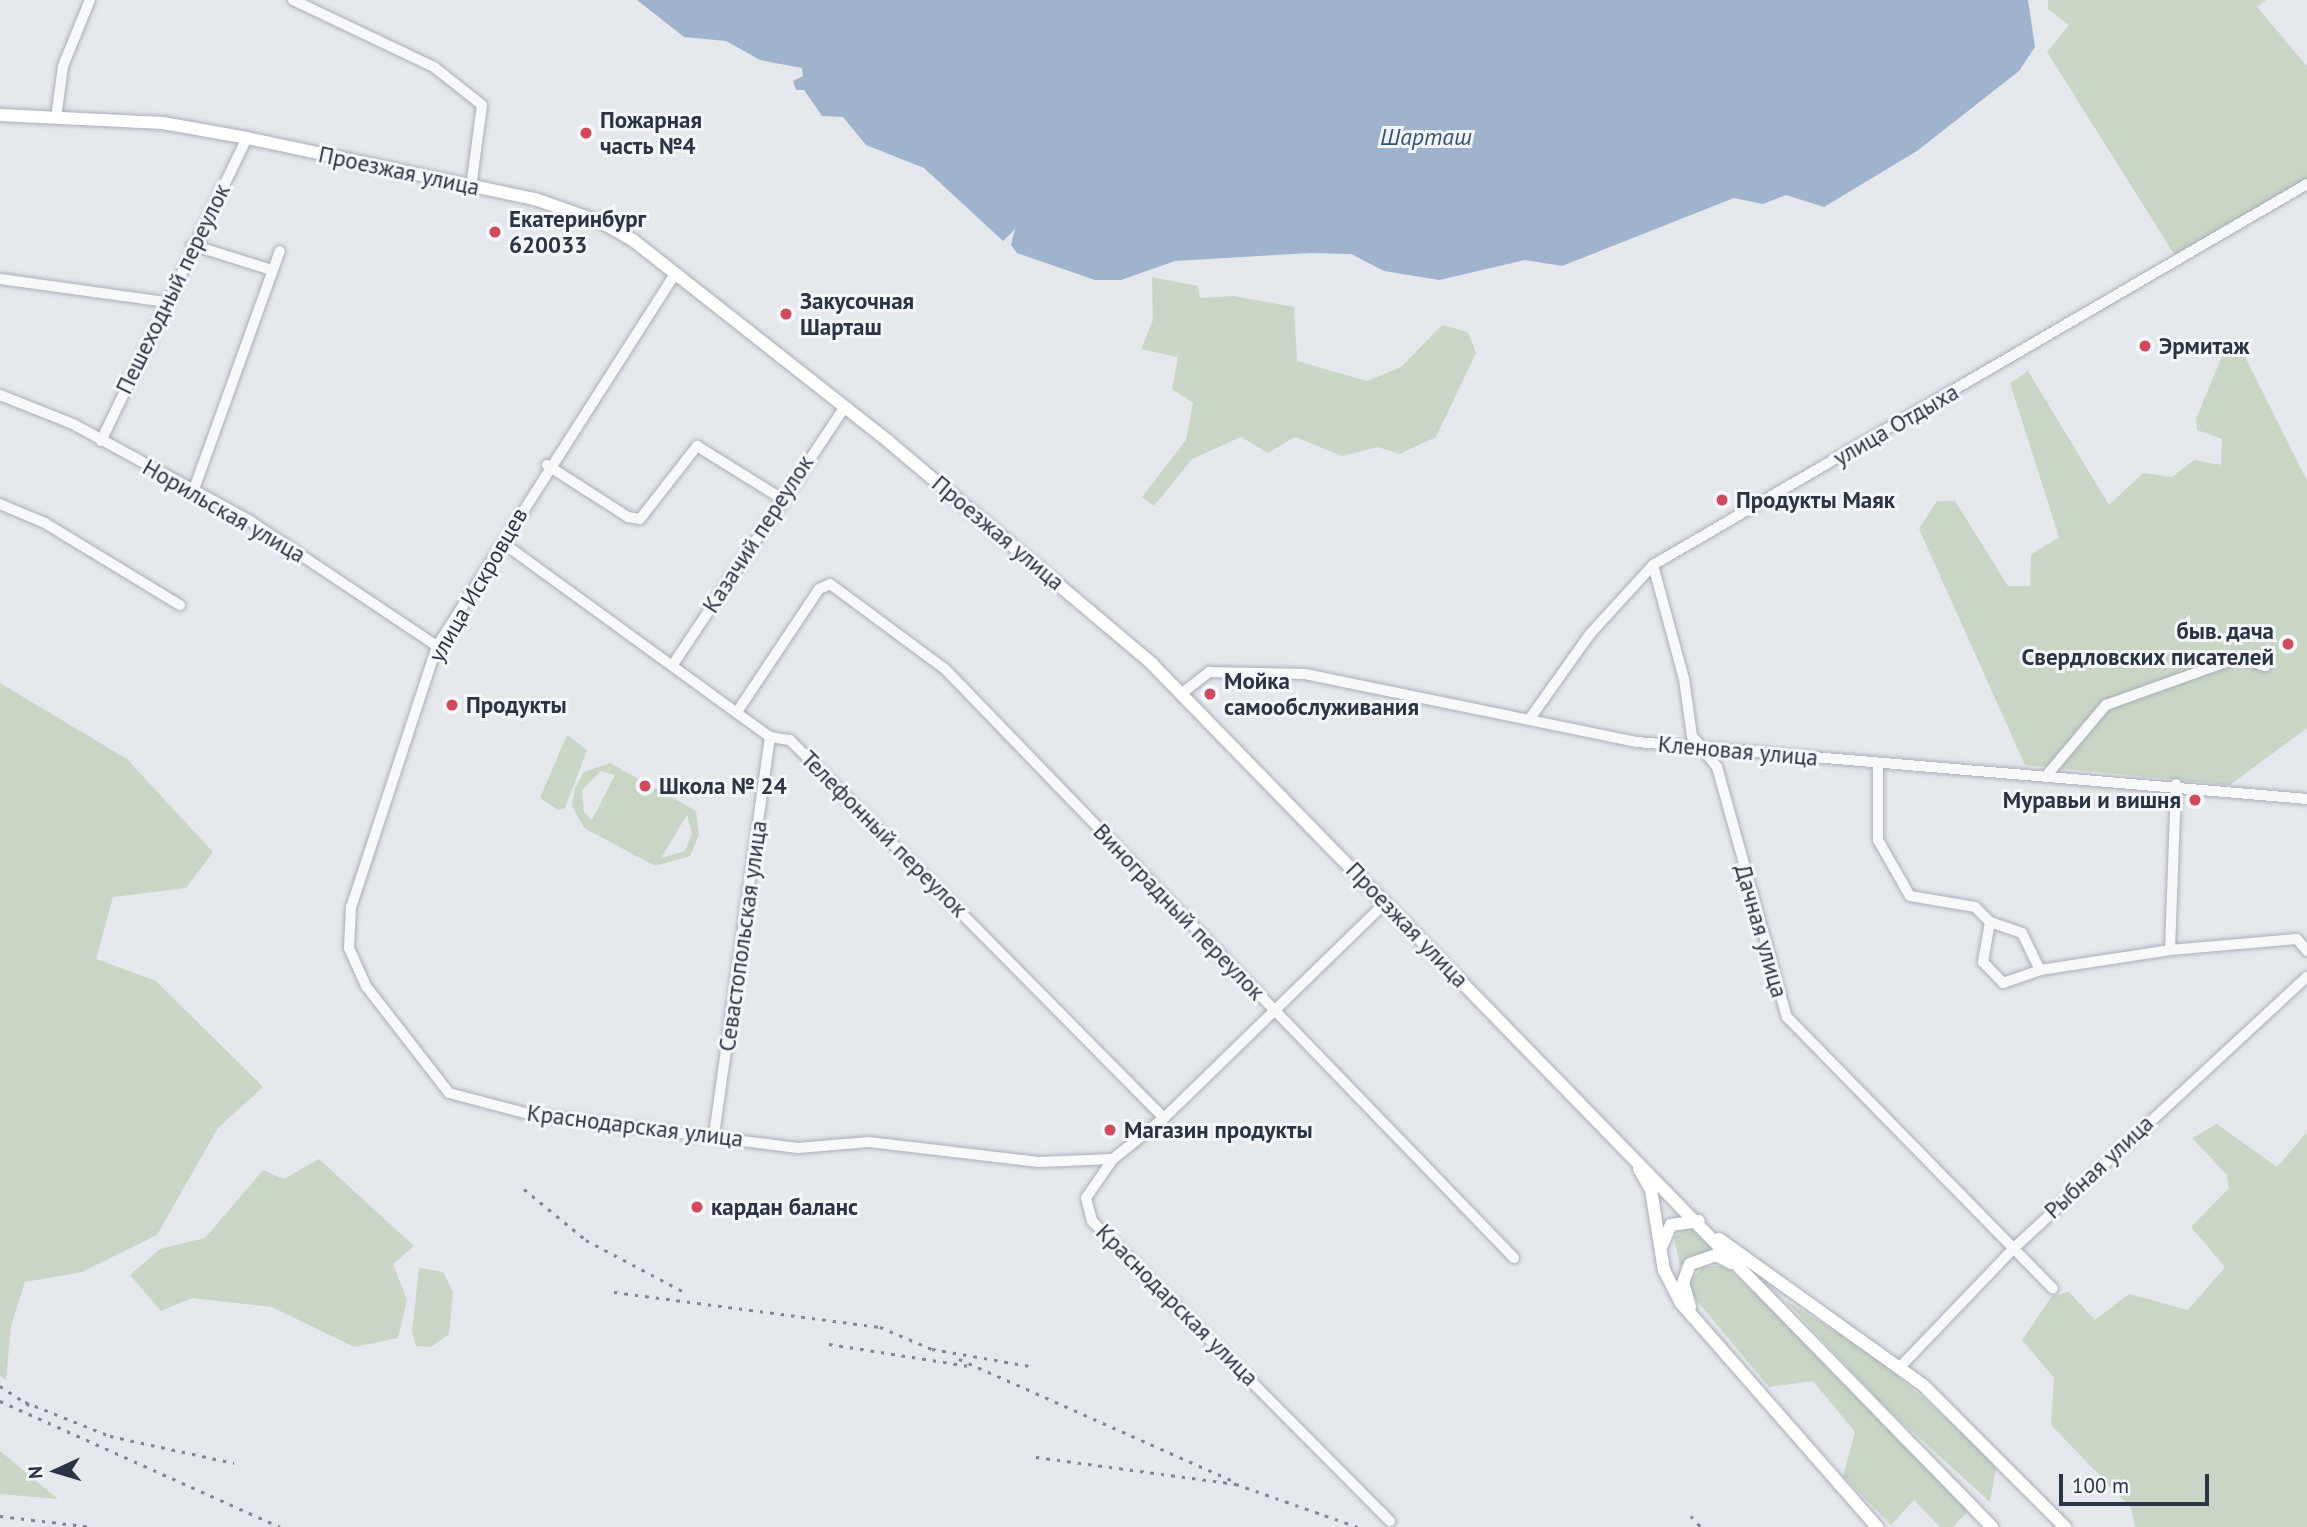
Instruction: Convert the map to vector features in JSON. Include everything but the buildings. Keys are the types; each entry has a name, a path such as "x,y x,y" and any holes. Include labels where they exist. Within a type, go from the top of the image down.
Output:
{"main road":[{"name":"Проезжая улица","path":"0,115 163,123 247,138 471,187 603,223 675,274 845,407 1067,590 1181,694 1624,1147 1700,1221 1751,1279 1992,1527"},
{"path":"1624,1147 1651,1190 1667,1279 1697,1323 1877,1527"},
{"path":"1661,1252 1671,1225 1700,1221"},
{"path":"1710,1233 1900,1367 2065,1527"},
{"path":"1697,1323 1683,1283 1690,1264 1716,1255 1751,1279"}],"street":[{"path":"56,118 63,66 90,0"},
{"path":"293,0 434,67 482,105 471,187"},
{"name":"Пешеходный переулок","path":"101,441 164,302 247,138"},
{"name":"улица Отдыха","path":"1531,717 1590,634 1653,565 2307,184"},
{"path":"192,245 272,270"},
{"path":"193,492 280,251"},
{"name":"улица Искровцев","path":"428,1072 366,986 349,948 351,907 437,646 503,543 547,465 675,274"},
{"path":"0,279 164,302"},
{"name":"Норильская улица","path":"0,395 101,441 250,521 437,646"},
{"name":"Казачий переулок","path":"674,663 779,497 845,407"},
{"path":"547,465 628,517 640,519 697,446 779,497"},
{"path":"0,504 46,523 180,605"},
{"name":"Телефонный переулок","path":"503,543 739,709 770,737 790,740 1164,1118"},
{"name":"Дачная улица","path":"1653,565 1684,679 1692,736 1717,767 1787,1017 2053,1289"},
{"name":"Виноградный переулок","path":"739,709 819,589 830,584 946,669 1514,1258"},
{"path":"2047,775 2106,705 2240,657 2265,666"},
{"name":"Кленовая улица","path":"1181,694 1209,672 1305,674 1531,717 1637,742 1878,764 2176,784 2307,799"},
{"name":"Севастопольская улица","path":"715,1135 770,737"},
{"path":"1878,764 1878,841 1910,896 1975,907 1990,922 2022,933 2040,970"},
{"path":"2170,950 2176,784"},
{"path":"1113,1159 1164,1118 1385,902"},
{"path":"1990,922 1983,962 1994,979 2011,983 2040,970 2170,950 2297,939 2307,951"},
{"name":"Рыбная улица","path":"1900,1367 2014,1248 2307,977"},
{"name":"Краснодарская улица","path":"428,1072 449,1093 529,1114 715,1135 798,1148 869,1142 1038,1162 1113,1159"},
{"name":"Краснодарская улица","path":"1113,1159 1086,1198 1092,1221 1390,1521"}],"green space":[{"path":"2048,0 2266,0 2257,7 2307,66 2307,179 2176,257 2047,52 2069,25 2048,9"},
{"path":"1152,277 1198,286 1200,298 1232,296 1294,307 1297,361 1367,381 1401,367 1442,325 1468,332 1476,353 1436,437 1399,454 1378,447 1342,456 1295,437 1268,453 1241,437 1192,459 1154,506 1142,497 1186,440 1193,403 1172,389 1178,357 1141,349 1153,320"},
{"path":"2240,347 2307,481 2307,728 2230,785 2025,765 1919,529 1937,501 1955,501 2008,586 2030,586 2031,555 2059,537 2010,383 2028,371 2109,505 2143,473 2172,477 2194,460 2221,465 2222,439 2197,430 2196,419 2223,354"},
{"path":"0,683 127,759 213,852 186,888 113,897 96,959 156,981 263,1087 218,1128 157,1235 82,1272 25,1282 11,1326 6,1380 0,1376"},
{"path":"567,735 587,750 565,808 558,810 540,798"},
{"path":"610,763 696,811 699,835 690,856 655,866 584,828 572,806 575,788 584,772","holes":["601,771 615,775 592,820 584,812 582,790","687,815 692,833 685,851 661,858"]},
{"path":"2217,1124 2277,1167 2307,1132 2307,1527 2135,1527 2131,1508 2051,1425 2054,1378 2022,1340 2052,1296 2069,1292 2095,1320 2129,1294 2188,1310 2225,1267 2191,1227 2229,1188 2227,1175 2192,1138"},
{"path":"319,1159 414,1246 393,1264 407,1300 398,1338 354,1347 272,1307 192,1298 161,1311 130,1275 160,1249 205,1238 263,1170 284,1179"},
{"path":"1688,1226 1713,1249 1680,1266 1674,1237"},
{"path":"1703,1266 1726,1266 1867,1401 1969,1510 1953,1527 1940,1527 1914,1500 1891,1525 1843,1476 1855,1432 1813,1381 1769,1387 1693,1296 1690,1282"},
{"path":"419,1268 443,1272 453,1292 449,1334 431,1347 416,1346 412,1332"},
{"path":"1785,1300 1874,1355 1997,1463 1990,1502 1883,1405"},
{"path":"0,1451 58,1499 0,1494"}],"water":[{"name":"Шарташ","path":"637,0 2028,0 2035,47 2019,71 1917,151 1824,207 1786,195 1763,204 1734,198 1562,266 1525,260 1439,280 1384,271 1351,254 1310,253 1175,261 1121,280 1095,280 1017,253 1011,245 1015,229 1003,241 924,168 866,145 843,117 822,116 804,90 796,90 793,81 803,76 802,68 760,60 726,41 684,37"}],"railway":[{"path":"524,1189 586,1240 688,1294"},
{"path":"614,1292 880,1327 932,1349 1029,1366"},
{"path":"829,1344 969,1366"},
{"path":"959,1359 1231,1480"},
{"path":"0,1386 32,1407"},
{"path":"0,1401 280,1527"},
{"path":"25,1402 110,1436 234,1463"},
{"path":"1036,1457 1236,1484 1358,1527"},
{"path":"0,1516 92,1527"},
{"path":"1691,1516 1701,1527"}],"place":[{"name":"Пожарная часть №4","path":"586,133"},
{"name":"Екатеринбург 620033","path":"495,232"},
{"name":"Закусочная Шарташ","path":"786,314"},
{"name":"Эрмитаж","path":"2145,346"},
{"name":"Продукты Маяк","path":"1722,500"},
{"name":"быв. дача Свердловских писателей","path":"2288,644"},
{"name":"Мойка самообслуживания","path":"1210,694"},
{"name":"Продукты","path":"452,705"},
{"name":"Школа № 24","path":"645,786"},
{"name":"Муравьи и вишня","path":"2195,800"},
{"name":"Магазин продукты","path":"1110,1130"},
{"name":"кардан баланс","path":"697,1207"}]}
